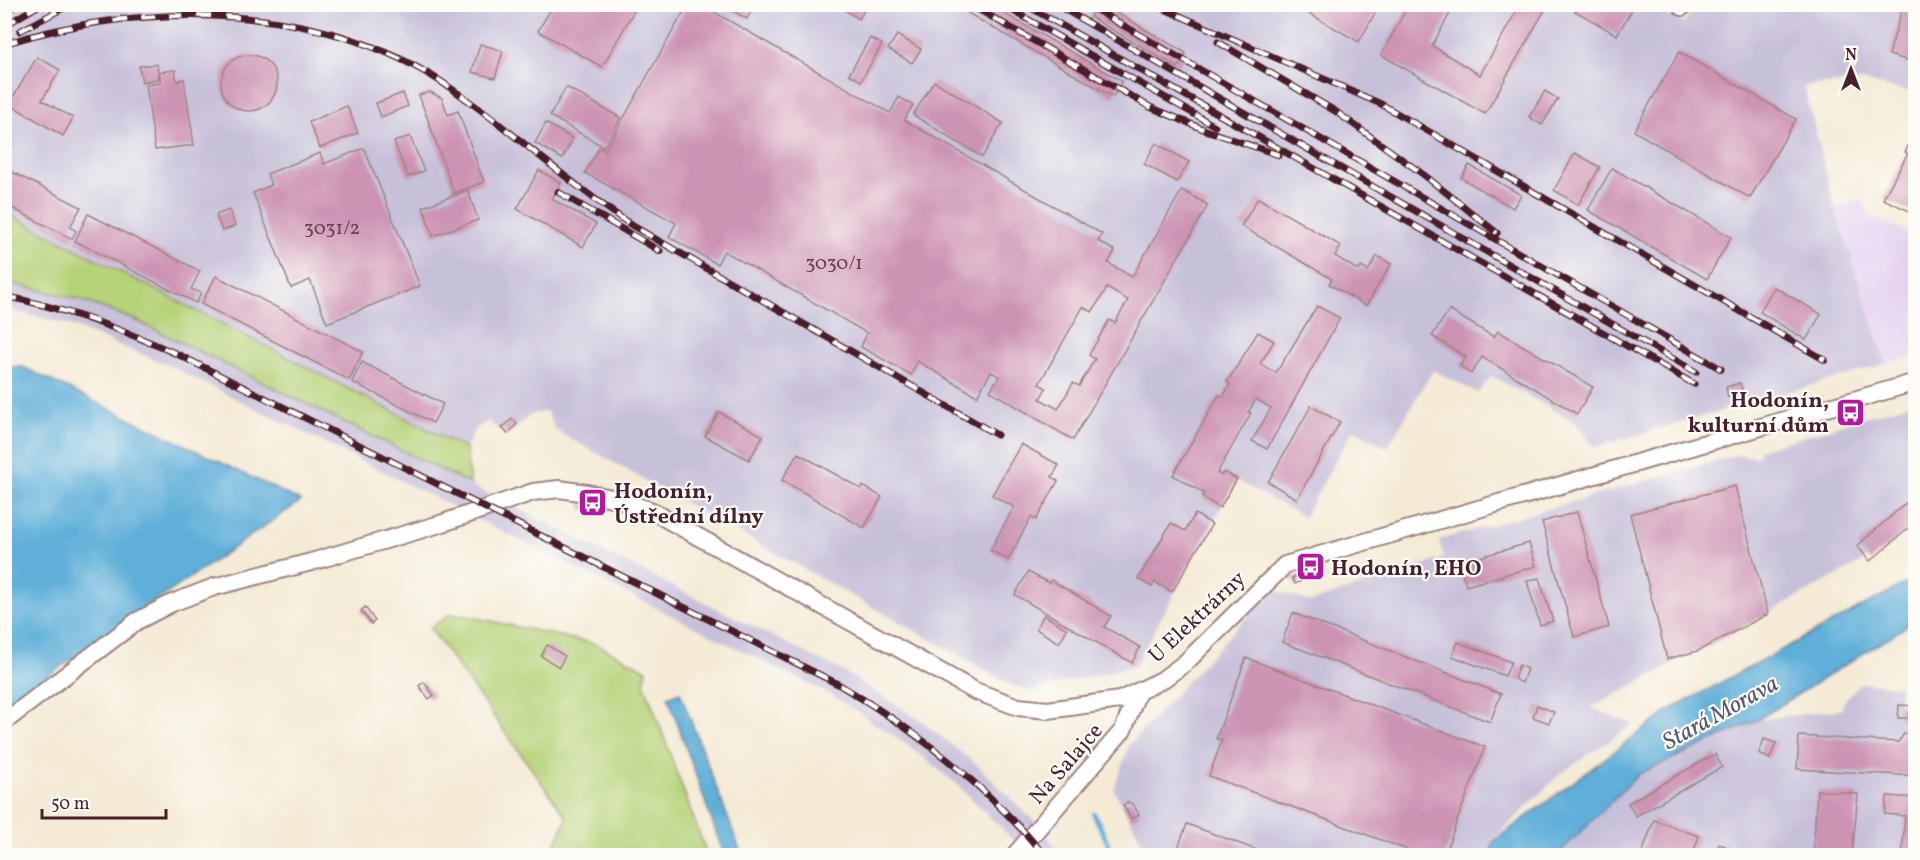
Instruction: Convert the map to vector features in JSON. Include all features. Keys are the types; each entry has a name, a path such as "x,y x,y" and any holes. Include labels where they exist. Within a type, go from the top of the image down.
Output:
{"street":[{"name":"U Elektrárny","path":"4,722 136,621 172,603 214,587 440,524 533,492 559,489 617,499 651,511 975,691 1018,707 1048,710 1073,709 1120,700 1137,694 1162,680 1185,663 1285,565 1916,382"},
{"name":"Na Salajce","path":"1014,855 1123,730 1137,694"}],"shaded area":[{"path":"1669,4 1665,14 1684,23 1692,5 1915,5 1915,93 1862,81 1804,86 1835,208 1886,364 1595,447 1574,421 1492,376 1478,393 1433,370 1387,448 1353,429 1304,517 1236,480 1135,666 1030,691 1010,684 555,430 547,411 530,415 507,436 488,421 475,429 466,449 5,212 4,5"},
{"path":"1861,199 1870,215 1915,236 1916,296 1913,301 1916,303 1915,356 1886,364 1835,208"},
{"path":"4,282 78,299 133,319 182,341 846,673 921,721 976,764 1042,829 1062,855 1028,855 958,785 905,743 833,696 170,366 70,325 5,309"},
{"path":"1915,402 1915,526 1853,567 1591,708 1633,724 1560,774 1494,839 1486,855 1149,855 1114,790 1129,745 1272,589 1311,602 1444,558 1439,540 1736,455 1758,457 1759,450"},
{"path":"1860,683 1899,686 1899,705 1915,706 1915,855 1557,856 1639,774 1757,720 1842,709 1844,701"}],"green space":[{"path":"4,212 466,449 470,484 133,319 78,299 5,282"},
{"path":"450,614 596,644 647,670 644,683 706,852 703,855 550,855 567,818 430,628"}],"water":[{"path":"5,367 23,367 301,501 5,705"},
{"name":"Stará Morava","path":"1915,578 1915,621 1757,720 1639,774 1557,855 1489,855 1494,841 1670,710"},
{"path":"680,692 742,855 724,855 668,697"}],"building":[{"path":"554,4 638,4 602,67 538,31"},
{"path":"688,4 700,4 890,113 899,97 913,105 904,120 1102,234 1098,241 1115,251 1108,263 1132,277 1182,190 1208,205 1073,440 990,391 999,376 991,372 977,396 917,361 911,375 861,347 867,333 724,251 717,264 669,237 676,223 585,173 599,147 605,151","holes":["1107,288 1128,300 1115,323 1109,320 1089,355 1095,359 1079,386 1073,383 1058,409 1040,399 1046,388 1039,384 1083,307 1092,312"]},
{"path":"721,4 755,4 747,19"},
{"path":"835,4 868,4 859,19"},
{"path":"952,4 988,4 1122,81 1113,97"},
{"path":"1097,4 1102,4 1186,53 1178,68 1090,17"},
{"path":"1292,4 1380,4 1359,42"},
{"path":"1409,4 1455,4 1432,46 1480,75 1520,5 1540,5 1546,8 1485,114 1381,55"},
{"path":"1579,4 1632,4 1634,6 1617,35 1575,11"},
{"path":"1775,4 1795,4 1793,10"},
{"path":"1903,4 1916,4 1916,63 1889,55"},
{"path":"897,35 921,49 912,63 888,49"},
{"path":"870,38 882,44 861,81 849,74"},
{"path":"480,44 503,51 495,78 472,72"},
{"path":"1679,52 1796,119 1750,198 1634,131"},
{"path":"249,55 264,60 272,68 277,83 272,98 264,106 249,111 234,106 226,98 221,83 226,68 234,60"},
{"path":"37,57 60,70 42,100 73,118 63,136 9,104"},
{"path":"157,64 159,79 142,82 139,66"},
{"path":"175,70 177,81 184,79 194,145 155,150 146,85 161,83 159,72"},
{"path":"934,81 1003,123 982,157 913,115"},
{"path":"566,87 621,118 604,147 550,116"},
{"path":"1545,91 1558,99 1542,125 1529,117"},
{"path":"430,92 442,98 448,115 458,111 484,182 454,193 419,95"},
{"path":"403,93 408,106 381,117 376,103"},
{"path":"347,106 358,133 320,148 309,122"},
{"path":"546,123 573,139 562,159 535,143"},
{"path":"1916,130 1916,214 1883,199 1908,153 1905,152"},
{"path":"410,136 424,171 408,177 394,142"},
{"path":"1156,143 1189,162 1177,182 1144,164"},
{"path":"364,148 420,286 327,323 310,280 291,288 253,193 271,185 267,174 320,153 324,164"},
{"path":"1575,153 1600,167 1578,205 1554,190"},
{"path":"1469,165 1521,195 1513,208 1461,178"},
{"path":"4,168 81,207 70,227 76,231 72,239 4,204"},
{"path":"1612,168 1731,237 1707,279 1588,210"},
{"path":"539,170 561,183 552,199 596,224 583,247 517,209"},
{"path":"468,190 478,220 433,236 423,207"},
{"path":"1258,198 1341,246 1335,256 1359,271 1361,267 1368,271 1377,256 1391,264 1366,306 1329,284 1332,279 1241,226"},
{"path":"229,210 235,226 222,231 216,215"},
{"path":"88,214 200,271 191,289 201,293 196,303 75,241"},
{"path":"216,276 363,352 349,380 201,304"},
{"path":"1774,287 1821,314 1806,340 1760,312"},
{"path":"1317,306 1340,318 1267,449 1252,441 1271,408 1256,399 1248,412 1251,413 1217,473 1222,475 1224,472 1237,479 1220,508 1202,497 1204,493 1173,475 1219,395 1223,397 1230,384 1227,382 1258,332 1274,341 1260,364 1276,373"},
{"path":"1449,310 1494,337 1498,331 1593,387 1577,414 1482,357 1471,374 1460,366 1466,357 1432,336"},
{"path":"362,362 443,404 433,423 352,382"},
{"path":"1740,383 1743,393 1728,397 1726,387"},
{"path":"1311,406 1340,422 1297,499 1268,482"},
{"path":"719,412 763,436 749,460 705,436"},
{"path":"512,419 517,424 508,434 502,428"},
{"path":"1021,444 1059,465 1052,477 1058,481 1036,520 1031,517 1008,560 990,550 1014,507 992,495"},
{"path":"798,453 861,489 863,486 882,497 864,528 782,480"},
{"path":"1735,486 1768,614 1698,651 1667,659 1630,514"},
{"path":"1914,496 1916,522 1870,561 1857,546"},
{"path":"582,503 592,505 591,511 580,509"},
{"path":"1577,512 1609,627 1574,637 1542,522"},
{"path":"1195,514 1212,524 1172,592 1155,582 1152,587 1138,579 1171,523 1185,531"},
{"path":"1529,543 1536,566 1466,586 1459,563"},
{"path":"1311,569 1314,575 1295,584 1292,578"},
{"path":"1028,572 1049,583 1051,580 1111,616 1104,627 1140,647 1132,663 1015,595"},
{"path":"1539,578 1553,621 1540,625 1527,581"},
{"path":"365,607 375,621 371,624 361,611"},
{"path":"1293,613 1501,694 1490,722 1282,642"},
{"path":"1044,615 1067,629 1059,643 1036,629"},
{"path":"1458,642 1511,662 1505,676 1452,656"},
{"path":"547,645 565,656 559,667 541,656"},
{"path":"1246,658 1485,747 1444,856 1424,856 1209,776 1222,740 1216,739"},
{"path":"1519,665 1527,669 1522,683 1514,679"},
{"path":"424,682 434,695 429,699 419,686"},
{"path":"1537,705 1554,712 1549,723 1533,717"},
{"path":"1899,705 1916,706 1916,718 1898,718"},
{"path":"1904,734 1916,735 1916,776 1797,769 1799,736 1898,742"},
{"path":"1764,739 1776,743 1770,759 1759,754"},
{"path":"1715,754 1722,767 1636,816 1628,803"},
{"path":"1817,790 1858,794 1852,856 1813,856"},
{"path":"1887,796 1916,798 1916,856 1902,856 1905,816 1885,814"},
{"path":"1128,802 1133,804 1139,815 1131,819 1123,805"},
{"path":"1654,820 1699,836 1692,856 1641,856"},
{"path":"1187,824 1270,855 1270,856 1175,856"},
{"path":"1719,844 1749,855 1749,856 1714,856"}],"waterway":[{"path":"1094,814 1114,856"}],"railway":[{"path":"4,12 17,4"},
{"path":"4,26 41,4"},
{"path":"20,31 71,4"},
{"path":"969,4 1150,107 1208,131 1279,155"},
{"path":"1001,4 1215,126"},
{"path":"1024,4 1694,384"},
{"path":"1055,4 1696,372"},
{"path":"1086,4 1721,369"},
{"path":"1153,4 1381,104 1825,360"},
{"path":"4,44 59,30 116,20 174,16 234,17 292,24 349,39 402,60 452,89 586,193 633,226 997,435"},
{"path":"1218,42 1335,111 1424,175 1497,233"},
{"path":"558,192 660,251"},
{"path":"4,296 92,320 177,354 838,684 895,720 949,761 999,806 1045,856"}],"place":[{"name":"Hodonín, kulturní dům","path":"1850,412"},
{"name":"Hodonín, Ústřední dílny","path":"593,503"},
{"name":"Hodonín, EHO","path":"1310,567"}]}
